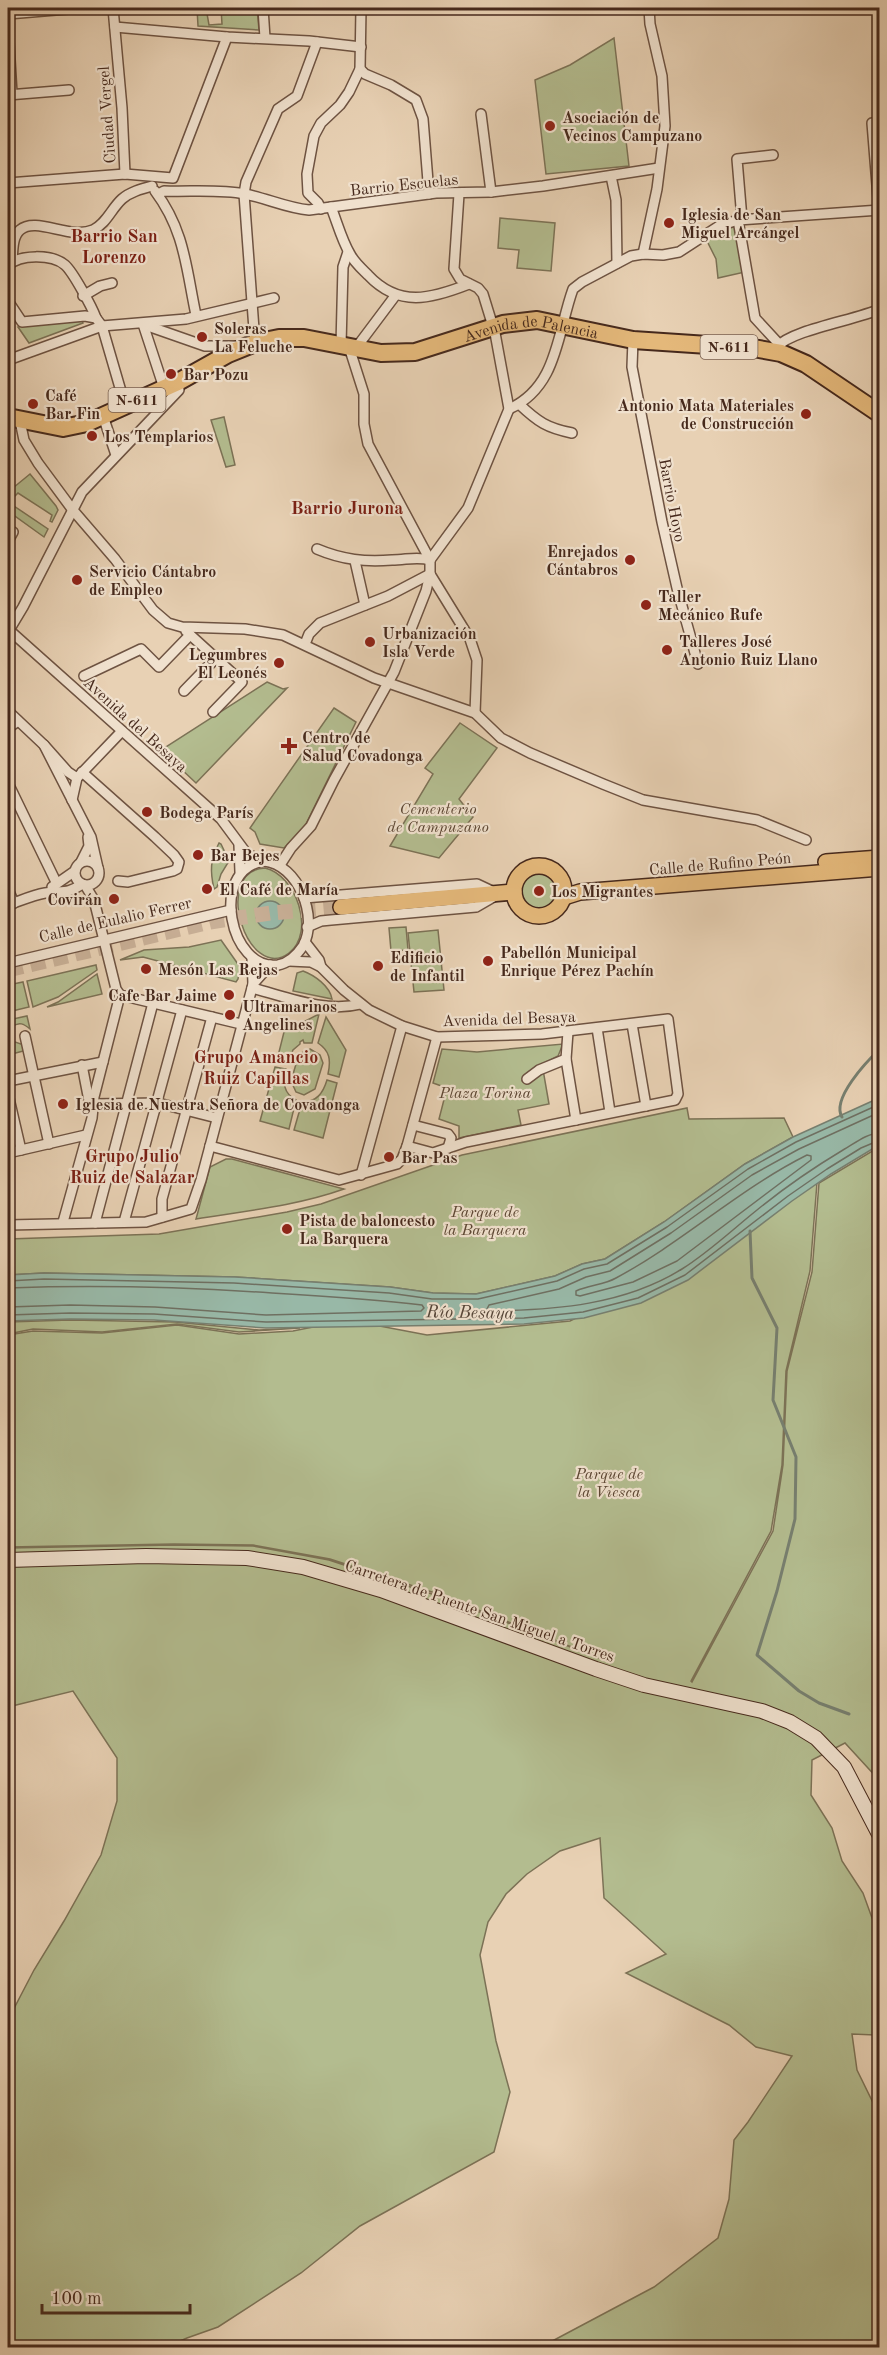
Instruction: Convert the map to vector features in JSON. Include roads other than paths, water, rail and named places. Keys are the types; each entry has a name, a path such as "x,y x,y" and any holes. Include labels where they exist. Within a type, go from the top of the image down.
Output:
{"highway":[{"name":"Avenida de Palencia","path":"12,417 63,428 103,416 171,385 249,345 289,338 381,353 415,352 493,327 523,320 563,324 633,340 776,348 806,364 879,414"}],"main road":[{"name":"Calle de Rufino Peón","path":"564,890 879,858"},
{"path":"341,907 506,893 523,910 537,916 547,915 556,910 564,890 554,870 543,866 532,867 519,876 506,893"},
{"name":"Calle de Rufino Peón","path":"564,890 580,892 879,868"}],"street":[{"name":"Ciudad Vergel","path":"8,183 125,174 113,8"},
{"path":"263,8 265,38"},
{"path":"321,209 308,193 307,174 314,135 321,123 340,105 360,69 361,8"},
{"path":"644,254 665,135 663,88 649,8"},
{"path":"8,14 68,9"},
{"path":"8,25 10,94 69,90"},
{"path":"115,27 361,47"},
{"path":"125,174 173,178 227,37"},
{"path":"143,324 205,346 249,345 252,304 244,194 246,182 278,109 297,96 317,42"},
{"path":"360,69 365,74 391,85 416,100 423,119 429,194"},
{"path":"481,114 491,192"},
{"path":"509,409 519,404 540,385 553,362 574,288 617,263 631,256 679,252 719,226 740,219 879,210 872,123"},
{"path":"773,155 737,159 740,219 755,318 776,348 788,338 855,319 879,309"},
{"name":"Barrio Escuelas","path":"158,194 164,191 244,194 299,209 321,209 429,194 491,192 659,168"},
{"path":"143,176 167,207 181,237 196,315"},
{"path":"611,176 616,200 617,263"},
{"path":"125,405 99,322 72,272 59,262 35,256 10,263 14,238 20,230 36,225 68,233 92,230 104,222 121,200 135,191 152,186"},
{"path":"430,560 468,508 509,409 493,327 483,294 460,279 454,269 459,194"},
{"path":"331,207 348,252 376,284 395,296 429,297 469,284"},
{"path":"280,865 291,848 311,826 388,683 419,609 430,574 430,560 368,444 364,424 364,394 349,347 343,267 348,252"},
{"path":"83,296 100,286 112,283"},
{"path":"349,347 395,296"},
{"path":"8,301 22,322 85,316 99,322 143,324 186,319 274,298"},
{"path":"163,320 163,330"},
{"path":"8,360 99,322"},
{"path":"8,630 23,607 82,492 179,390 171,385 143,324"},
{"name":"Barrio Hoyo","path":"633,340 632,367 662,522 698,664"},
{"path":"519,404 538,422 555,430 572,433"},
{"path":"103,416 116,455"},
{"path":"12,417 24,440 72,509 116,558 153,610 168,623 182,627 265,631 305,644 388,683 475,713 501,738 530,753 643,800 757,820 806,840"},
{"path":"8,541 13,532"},
{"path":"317,549 355,561 420,557 430,560"},
{"path":"355,561 365,605"},
{"path":"305,644 309,634 320,623 399,591 430,574"},
{"path":"430,574 470,639 477,660 475,713"},
{"path":"182,627 242,682 213,712"},
{"name":"Avenida del Besaya","path":"8,630 221,819 249,856 264,861"},
{"path":"84,676 141,649 159,667 190,635"},
{"path":"184,691 216,658"},
{"path":"8,711 44,745 68,772 80,775 155,837 179,862 177,869 173,871 128,882 118,881"},
{"path":"8,728 18,721"},
{"path":"72,801 80,775 122,731"},
{"path":"44,745 94,845 98,868 94,900"},
{"path":"8,783 56,882"},
{"path":"46,893 56,882 75,871 81,862 89,846 87,831"},
{"path":"239,845 240,872 233,889 231,910 238,937 252,958 270,965 307,960 321,967"},
{"path":"81,862 89,861 98,868"},
{"path":"240,872 252,864 264,861 280,865 292,876 304,898 307,927 305,942 289,961"},
{"path":"75,871 76,879 94,900 116,989 120,995 241,1024"},
{"path":"8,890 11,904 46,893 59,894 92,884 98,879"},
{"path":"304,898 477,884 506,893"},
{"path":"307,927 324,921 476,907 506,893"},
{"name":"Calle de Eulalio Ferrer","path":"8,963 231,910"},
{"path":"305,942 319,960 321,967"},
{"path":"8,1225 63,1222 146,1222 191,1209 253,986 252,958"},
{"path":"253,986 270,965"},
{"name":"Avenida del Besaya","path":"321,967 362,1004 402,1026 437,1036 471,1037 568,1032 668,1019 678,1094 675,1100 646,1106"},
{"path":"253,986 340,1009 362,1004"},
{"path":"63,1222 92,1118 120,995"},
{"path":"95,1222 153,1003"},
{"path":"124,1222 182,1010"},
{"path":"162,1217 162,1199 212,1017"},
{"path":"407,1146 433,1153 466,1142 646,1106 632,1024"},
{"path":"360,1175 402,1026"},
{"path":"597,1028 610,1112"},
{"path":"568,1032 566,1059 576,1120"},
{"path":"25,1036 49,1144"},
{"path":"210,1146 339,1180 397,1164 402,1159 407,1146 437,1036"},
{"path":"527,1080 539,1070 566,1059"},
{"path":"8,1080 103,1062"},
{"path":"82,1065 92,1118"},
{"path":"8,1094 21,1150"},
{"path":"94,1104 158,1103 217,1118"},
{"path":"413,1125 448,1134 451,1138 448,1148"},
{"path":"8,1153 86,1135"},
{"name":"Carretera de Puente San Miguel a Torres","path":"8,1560 224,1556 281,1562 381,1590 596,1669 644,1684 772,1714 808,1732 837,1759 849,1776 879,1836"}],"water":[{"path":"270,901 280,905 284,915 280,925 270,929 260,925 256,915 260,905"},
{"name":"Río Besaya","path":"879,1098 879,1145 792,1201 688,1280 641,1303 584,1318 524,1324 266,1328 154,1320 8,1321 8,1275 44,1273 235,1277 390,1287 433,1293 476,1294 555,1276 582,1264 605,1259 664,1222 745,1164 793,1137"}],"waterway":[{"path":"842,1117 841,1100 846,1091 859,1071 880,1049"},
{"path":"750,1231 752,1278 777,1328 773,1400 796,1457 795,1519 777,1591 757,1655 799,1691 819,1703 849,1714"}],"tunnel":[{"path":"8,970 210,922 271,913 341,907"}],"place":[{"name":"Asociación de Vecinos Campuzano","path":"550,126"},
{"name":"Iglesia de San Miguel Arcángel","path":"669,223"},
{"name":"Soleras La Feluche","path":"202,337"},
{"name":"Bar Pozu","path":"171,374"},
{"name":"Café Bar Fin","path":"33,404"},
{"name":"Antonio Mata Materiales de Construcción","path":"806,414"},
{"name":"Los Templarios","path":"92,436"},
{"name":"Enrejados Cántabros","path":"630,560"},
{"name":"Servicio Cántabro de Empleo","path":"77,580"},
{"name":"Taller Mecánico Rufe","path":"646,605"},
{"name":"Urbanización Isla Verde","path":"370,642"},
{"name":"Talleres José Antonio Ruiz Llano","path":"667,650"},
{"name":"Legumbres El Leonés","path":"279,663"},
{"name":"Centro de Salud Covadonga","path":"289,746"},
{"name":"Bodega París","path":"147,812"},
{"name":"Bar Bejes","path":"198,855"},
{"name":"El Café de María","path":"207,889"},
{"name":"Los Migrantes","path":"539,891"},
{"name":"Covirán","path":"114,899"},
{"name":"Pabellón Municipal Enrique Pérez Pachín","path":"488,961"},
{"name":"Edificio de Infantil","path":"378,966"},
{"name":"Mesón Las Rejas","path":"146,969"},
{"name":"Cafe Bar Jaime","path":"229,995"},
{"name":"Ultramarinos Angelines","path":"230,1015"},
{"name":"Iglesia de Nuestra Señora de Covadonga","path":"63,1104"},
{"name":"Bar Pas","path":"389,1157"},
{"name":"Pista de baloncesto La Barquera","path":"287,1229"}],"district":[{"name":"Barrio San Lorenzo","path":"114,246"},
{"name":"Barrio Jurona","path":"347,508"},
{"name":"Grupo Amancio Ruiz Capillas","path":"256,1067"},
{"name":"Grupo Julio Ruiz de Salazar","path":"132,1166"}],"park label":[{"name":"Cementerio de Campuzano","path":"438,817"},
{"name":"Plaza Torina","path":"485,1092"},
{"name":"Parque de la Barquera","path":"485,1220"},
{"name":"Parque de la Viesca","path":"609,1482"}]}
